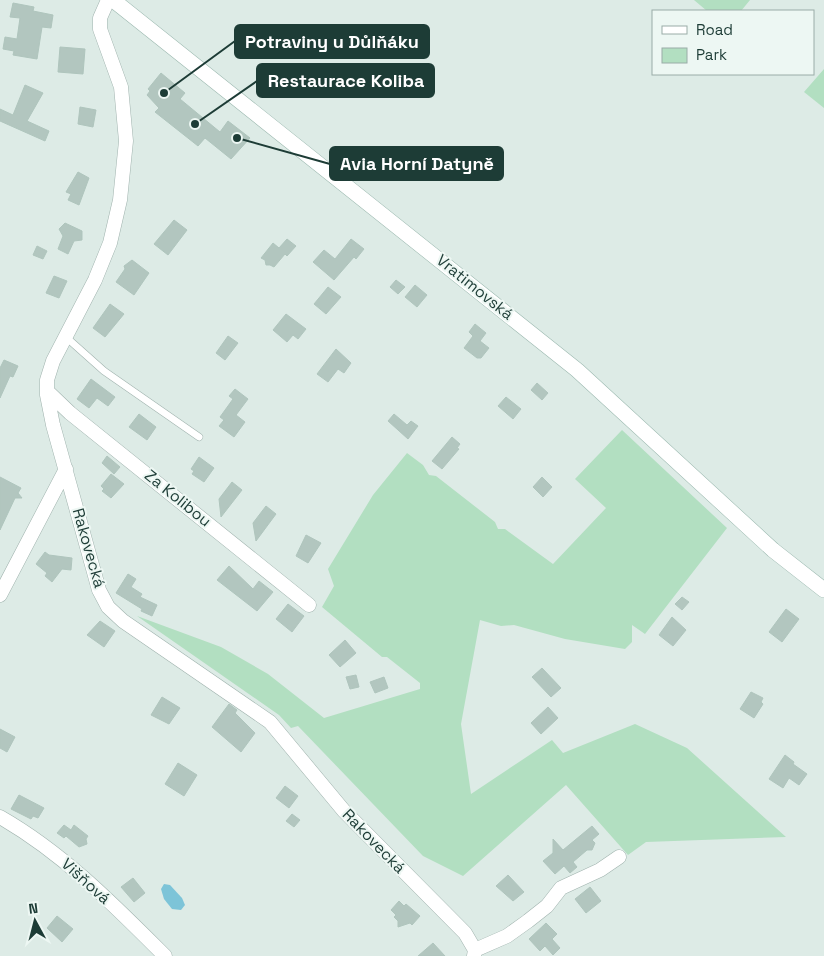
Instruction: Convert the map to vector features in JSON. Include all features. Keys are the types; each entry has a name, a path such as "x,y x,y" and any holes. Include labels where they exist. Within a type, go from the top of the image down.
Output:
{"main road":[{"name":"Vratimovská","path":"113,0 569,364 773,550 824,590"}],"street":[{"name":"Rakovecká","path":"108,0 100,18 100,29 121,87 126,141 120,200 110,243 67,338 53,361 47,380 53,425 99,590 108,607 123,621 270,722 344,811 465,933 474,953"},
{"name":"Za Kolibou","path":"47,391 70,413 309,605"},
{"path":"2,587 66,470"},
{"name":"Višňová","path":"0,817 48,848 95,888 164,956"},
{"path":"474,953 507,936 528,921 546,906 561,888 600,870 619,858"}],"lane":[{"path":"67,338 104,370 199,437"}],"green space":[{"path":"694,0 750,0 742,10 706,10"},
{"path":"824,69 824,108 804,92"},
{"path":"622,430 727,528 645,634 632,625 632,642 625,649 565,639 514,625 501,626 480,620 461,724 471,794 552,740 563,753 635,724 687,748 786,837 646,842 628,855 566,785 463,876 423,856 298,726 291,728 279,715 137,616 221,647 268,674 324,718 420,689 420,683 387,657 382,657 322,607 334,586 328,569 373,495 407,453 423,465 429,475 436,476 495,522 498,529 505,529 553,564 606,508 575,479"}],"water":[{"path":"164,884 170,885 182,898 185,905 181,910 172,909 164,899 161,889"}],"building":[{"path":"13,3 34,7 33,11 53,15 51,28 42,27 37,59 13,55 14,51 3,49 5,37 17,39 20,18 10,17"},
{"path":"60,47 85,49 83,74 58,72"},
{"path":"161,73 185,93 180,99 220,132 228,121 250,138 231,159 205,138 198,146 155,112 159,108 147,95 150,91 148,89"},
{"path":"25,85 43,93 27,121 49,131 45,141 0,121 0,109 13,115"},
{"path":"80,107 96,110 93,127 78,124"},
{"path":"78,172 89,178 79,205 68,200 71,194 66,192"},
{"path":"174,220 187,230 168,255 154,244"},
{"path":"65,223 82,231 82,240 74,241 68,254 58,249 63,236 59,229"},
{"path":"287,239 296,246 287,256 285,254 274,267 266,265 265,260 261,258 273,243 279,248"},
{"path":"351,239 364,249 356,259 354,257 334,280 313,262 324,250 335,259"},
{"path":"37,246 47,251 43,259 33,255"},
{"path":"132,260 149,273 134,295 116,282 125,269 124,266"},
{"path":"54,276 67,281 59,298 46,293"},
{"path":"396,280 405,287 398,294 390,287"},
{"path":"415,285 427,295 417,307 405,297"},
{"path":"328,287 341,297 326,314 314,304"},
{"path":"110,304 124,314 105,337 93,328"},
{"path":"286,314 306,329 298,339 293,335 287,342 273,330"},
{"path":"475,324 486,333 480,341 489,348 481,358 477,358 464,348 473,336 469,332"},
{"path":"228,336 238,343 225,360 216,353"},
{"path":"336,349 351,363 344,373 338,369 328,382 317,374"},
{"path":"4,360 18,366 13,377 10,376 0,398 0,368"},
{"path":"91,379 115,397 108,406 97,398 89,408 77,399"},
{"path":"537,383 548,393 542,400 531,390"},
{"path":"235,389 248,399 236,415 245,422 234,437 219,426 224,420 220,417 233,399 229,396"},
{"path":"506,397 521,409 513,419 498,406"},
{"path":"139,414 156,427 147,440 129,427"},
{"path":"394,414 407,425 411,421 418,426 408,439 388,421"},
{"path":"452,437 460,444 457,448 459,449 442,469 432,461"},
{"path":"107,456 120,467 114,474 102,463"},
{"path":"199,457 214,468 204,482 192,474 194,471 191,469"},
{"path":"111,474 124,484 111,498 102,491 104,489 101,486"},
{"path":"0,477 21,488 18,493 22,498 15,498 0,530"},
{"path":"542,477 552,487 543,497 533,487"},
{"path":"232,482 242,490 221,517 219,499"},
{"path":"266,506 276,514 256,541 253,523"},
{"path":"306,535 321,543 308,563 296,556"},
{"path":"45,552 49,555 72,558 71,570 62,569 52,582 45,576 47,573 36,564"},
{"path":"229,566 253,589 259,581 273,592 257,611 217,580"},
{"path":"128,574 136,579 131,587 142,594 140,597 157,605 152,616 141,611 142,609 116,593"},
{"path":"682,597 689,602 682,610 675,604"},
{"path":"288,604 304,616 292,632 276,619"},
{"path":"786,609 799,619 782,642 769,632"},
{"path":"672,617 686,630 673,646 659,635"},
{"path":"100,621 115,631 104,647 87,635"},
{"path":"345,640 356,653 340,667 329,655"},
{"path":"542,668 561,688 551,697 532,677"},
{"path":"356,675 359,687 350,689 346,677"},
{"path":"384,677 388,688 375,693 370,682"},
{"path":"751,692 763,698 761,702 763,704 754,718 740,709"},
{"path":"162,697 180,708 169,724 151,715"},
{"path":"229,704 237,710 235,713 255,733 241,752 212,727"},
{"path":"548,707 558,718 541,734 531,723"},
{"path":"0,729 15,737 7,752 0,748"},
{"path":"785,755 794,762 793,764 807,774 799,785 789,778 783,788 769,779"},
{"path":"178,763 197,775 184,796 165,784"},
{"path":"285,786 298,796 289,808 276,798"},
{"path":"19,795 44,808 38,818 33,816 31,819 11,809"},
{"path":"292,814 300,820 294,827 286,821"},
{"path":"64,825 71,830 74,825 88,836 86,839 87,844 79,847 66,836 64,838 57,833"},
{"path":"592,826 599,834 592,840 595,843 592,850 587,850 573,862 577,867 570,873 564,866 555,874 543,861 553,853 553,839 563,850"},
{"path":"508,875 524,892 513,901 496,886"},
{"path":"133,878 145,893 134,902 121,887"},
{"path":"590,887 601,901 586,913 575,899"},
{"path":"399,901 404,906 406,904 420,916 412,925 410,923 398,927 398,921 394,917 396,915 391,910"},
{"path":"57,916 73,929 62,942 47,928"},
{"path":"546,923 557,934 552,939 560,948 553,955 545,946 540,951 529,939"},
{"path":"433,943 445,956 418,956"}],"place":[{"name":"Potraviny u Důlňáku","path":"164,93"},
{"name":"Restaurace Koliba","path":"195,124"},
{"name":"Avia Horní Datyně","path":"237,138"}]}
